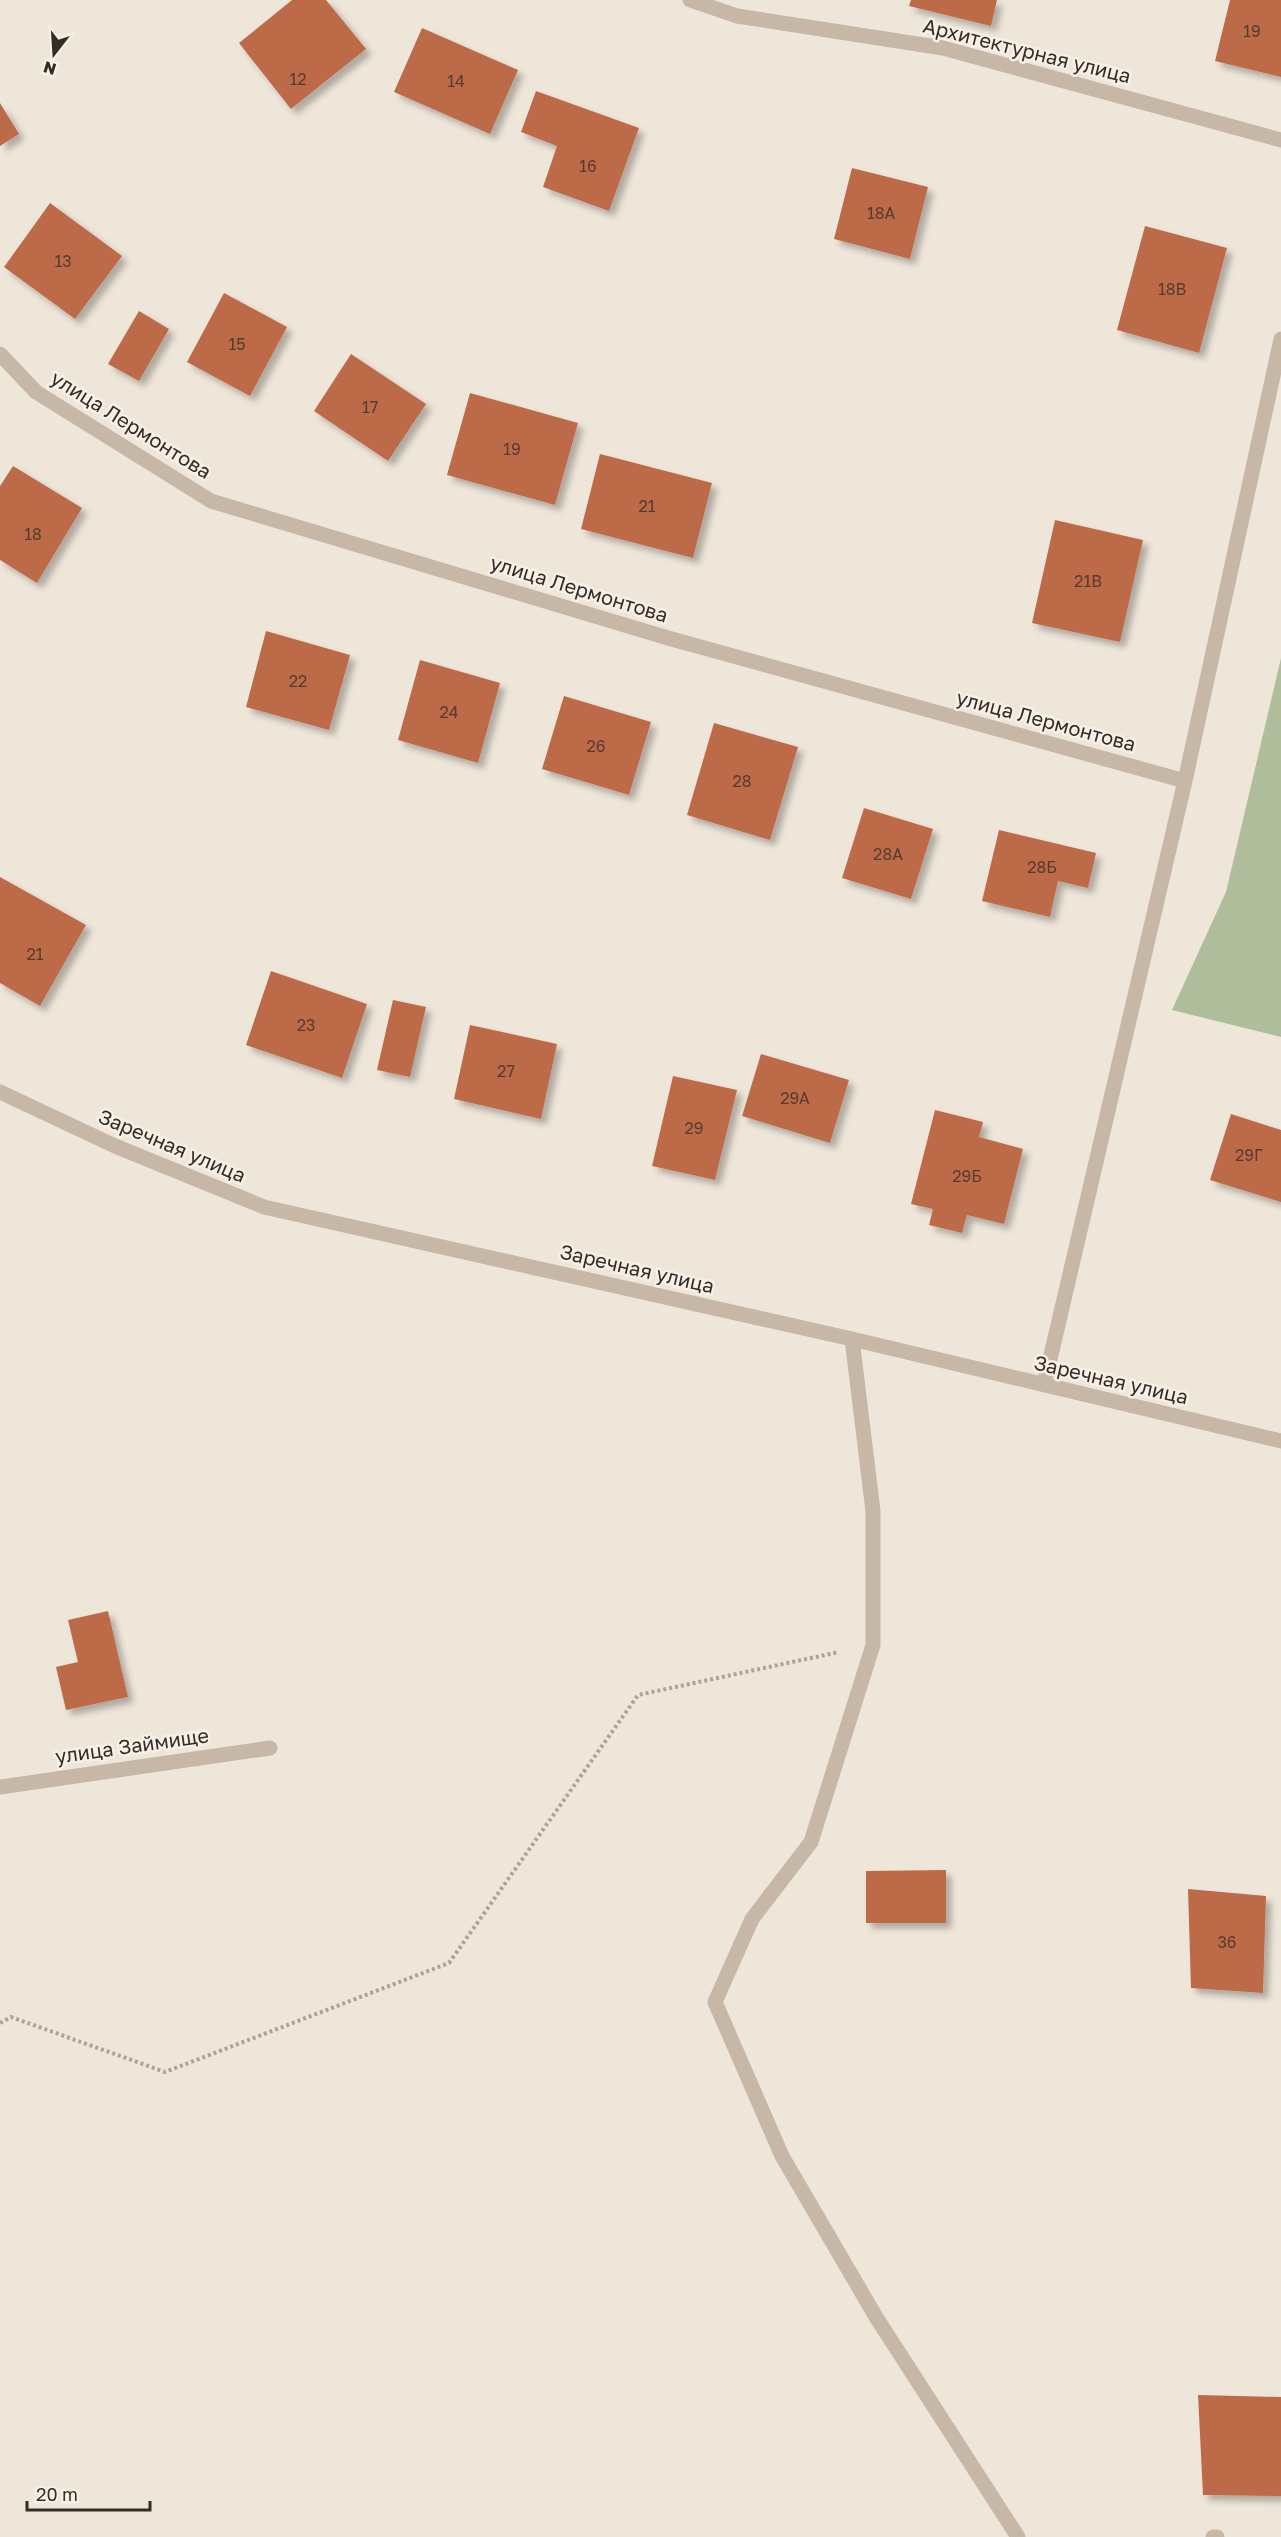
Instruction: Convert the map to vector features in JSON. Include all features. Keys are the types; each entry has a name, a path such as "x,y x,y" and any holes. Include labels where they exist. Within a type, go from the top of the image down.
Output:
{"street":[{"name":"Архитектурная улица","path":"690,0 737,16 943,48 1281,140"},
{"path":"1044,1385 1185,781 1281,339"},
{"name":"улица Лермонтова","path":"0,354 36,392 211,501 668,638 1185,781"},
{"name":"Заречная улица","path":"0,1092 115,1146 264,1207 852,1340 1281,1441"},
{"path":"852,1340 873,1511 873,1645 811,1842 752,1919 715,2002 783,2156 876,2317 1018,2537"},
{"name":"улица Займище","path":"0,1787 270,1748"}],"path":[{"path":"0,2023 11,2017 165,2072 449,1963 638,1695 873,1645"}],"green space":[{"path":"1281,658 1281,1037 1172,1010 1226,892"}],"building":[{"path":"292,0 326,0 366,49 291,109 239,43"},
{"path":"911,0 997,0 991,26 909,6"},
{"path":"1230,0 1281,0 1281,77 1215,61"},
{"path":"422,28 518,70 490,134 394,92"},
{"path":"536,91 639,128 609,211 543,187 557,146 521,132"},
{"path":"0,103 19,134 0,146"},
{"path":"852,168 928,187 910,259 834,239"},
{"path":"50,203 122,256 75,319 4,267"},
{"path":"1145,226 1227,248 1199,353 1117,330"},
{"path":"224,293 287,327 250,396 187,362"},
{"path":"139,311 169,329 139,381 108,364"},
{"path":"351,354 426,404 388,461 314,411"},
{"path":"470,393 578,423 555,505 447,475"},
{"path":"600,454 712,483 693,558 581,529"},
{"path":"13,466 82,508 37,583 0,560 0,486"},
{"path":"1055,520 1143,540 1120,642 1032,623"},
{"path":"266,631 350,655 329,730 246,707"},
{"path":"420,660 500,683 478,763 398,740"},
{"path":"564,696 651,722 629,795 542,769"},
{"path":"714,723 798,747 770,840 687,815"},
{"path":"864,808 933,829 911,899 842,878"},
{"path":"999,830 1096,853 1088,888 1058,881 1050,917 982,901"},
{"path":"0,877 86,925 40,1006 0,983"},
{"path":"271,971 367,1004 342,1078 246,1045"},
{"path":"393,1000 426,1007 410,1077 377,1070"},
{"path":"470,1025 557,1044 541,1119 454,1099"},
{"path":"761,1054 849,1080 830,1143 742,1116"},
{"path":"673,1076 737,1090 715,1180 652,1166"},
{"path":"935,1110 983,1122 979,1137 1023,1149 1004,1224 967,1215 962,1233 929,1225 933,1209 911,1204"},
{"path":"1231,1114 1281,1130 1281,1202 1210,1180"},
{"path":"108,1611 128,1697 66,1710 56,1667 78,1662 68,1620"},
{"path":"946,1870 946,1923 866,1923 866,1871"},
{"path":"1188,1889 1266,1896 1263,1993 1191,1988"},
{"path":"1198,2395 1281,2397 1281,2496 1203,2495"}]}
